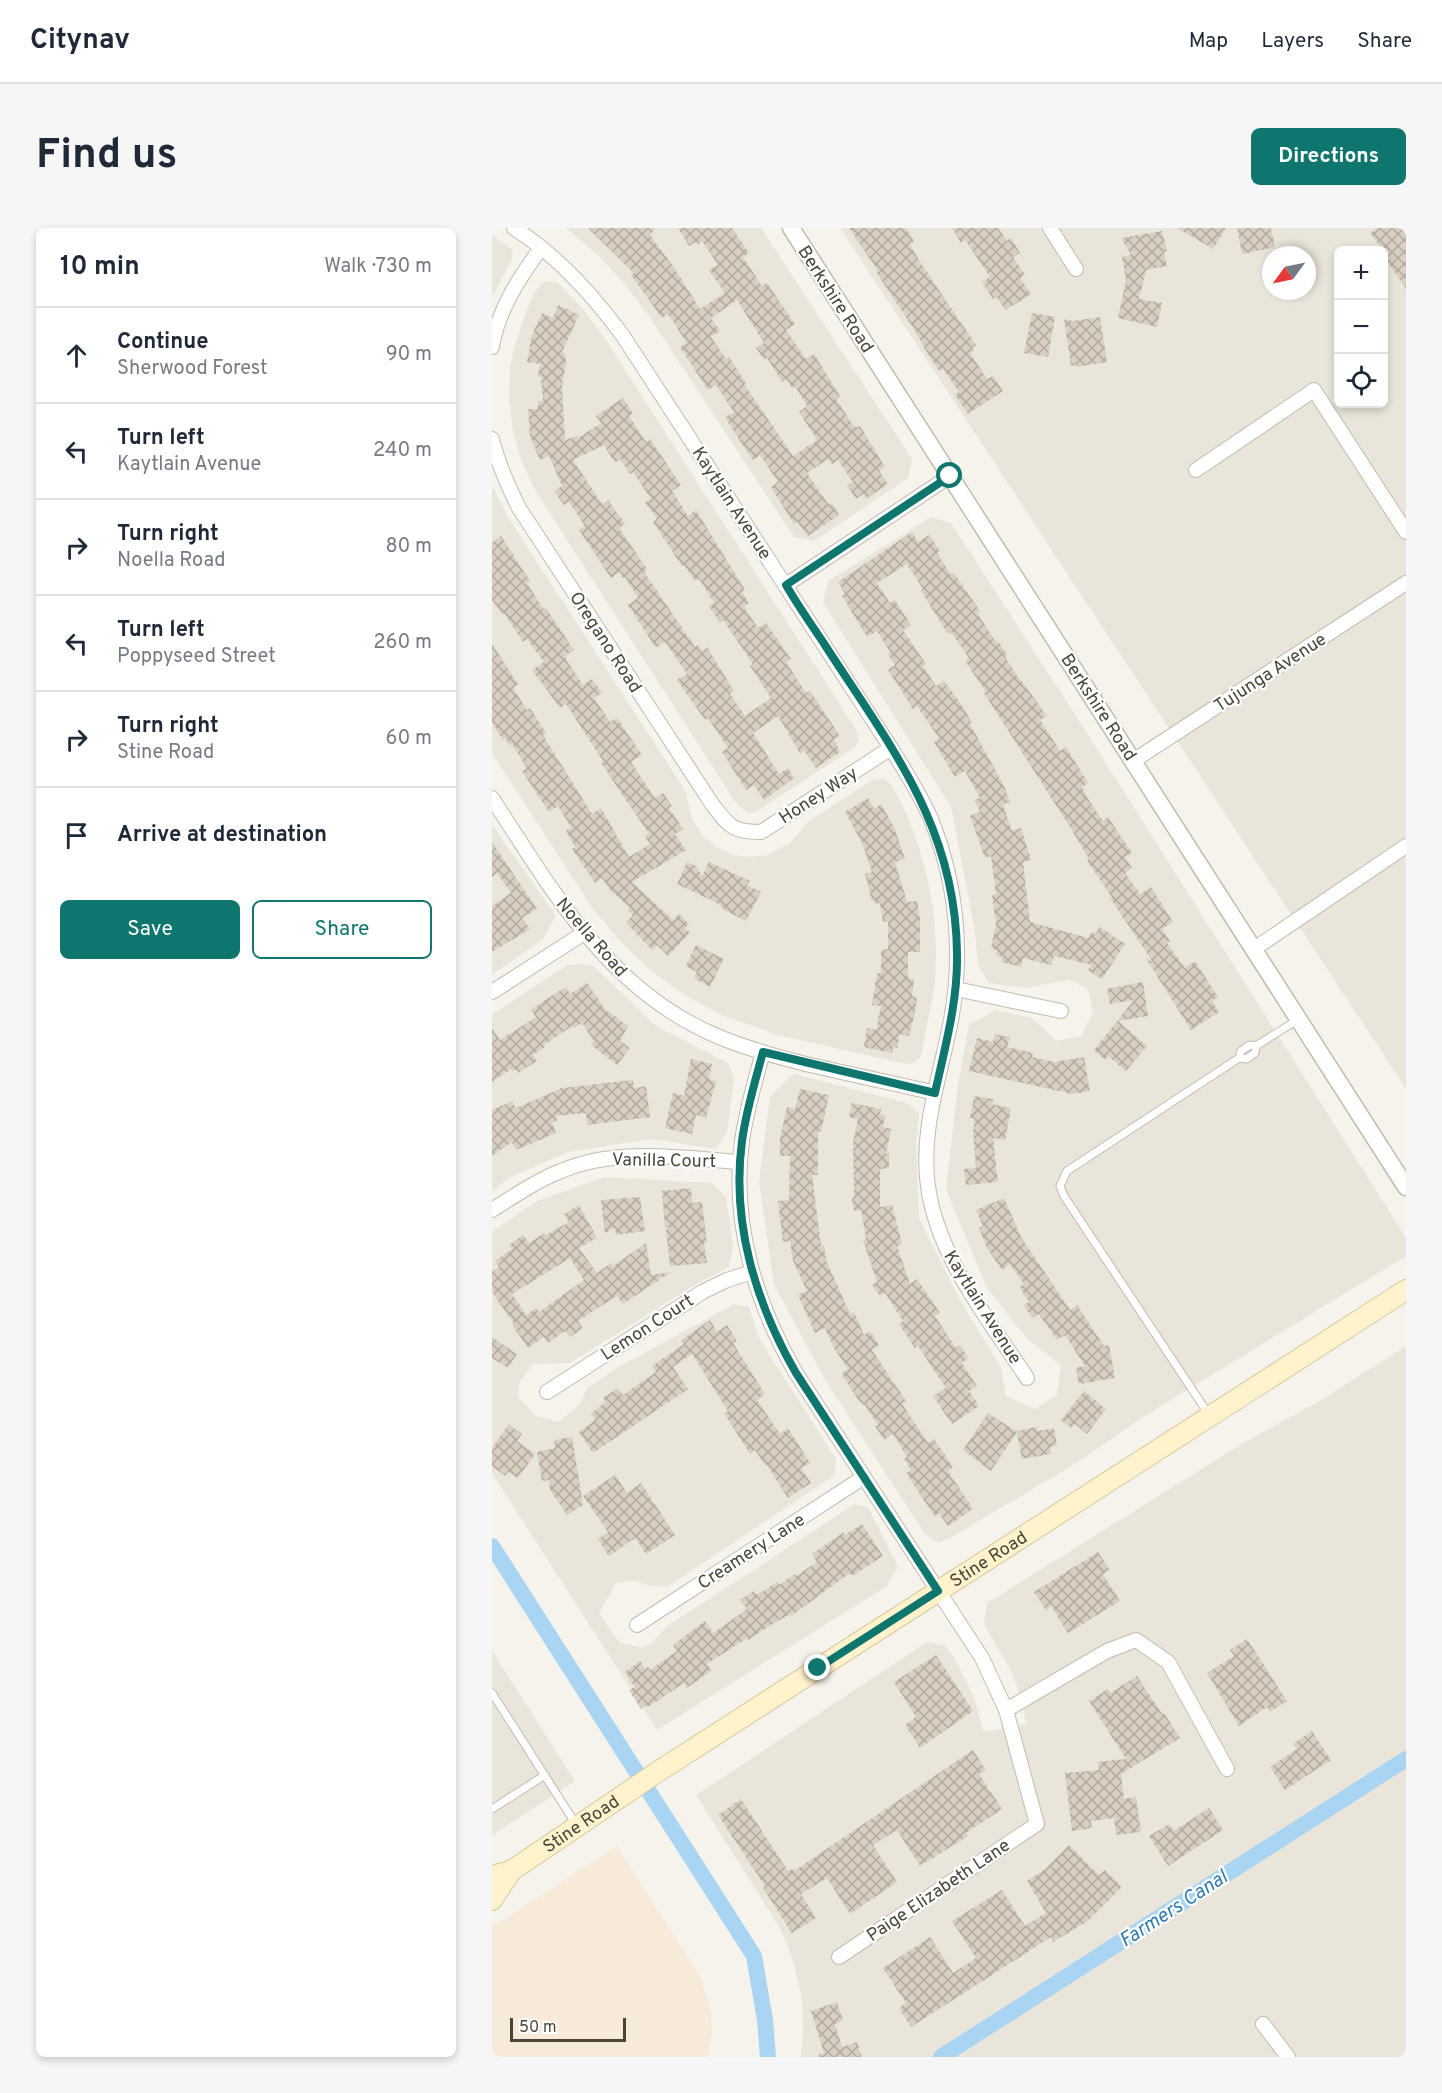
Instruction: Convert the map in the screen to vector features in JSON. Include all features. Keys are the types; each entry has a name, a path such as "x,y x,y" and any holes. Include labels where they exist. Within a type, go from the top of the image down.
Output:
{"main road":[{"name":"Stine Road","path":"492,1900 501,1874 1406,1290"}],"street":[{"name":"Kaytlain Avenue","path":"514,228 541,248 590,292 610,318 891,748 930,818 943,852 951,888 956,919 957,955 956,989 951,1022 928,1133 927,1185 941,1238 954,1264 1027,1378"},
{"name":"Berkshire Road","path":"791,228 1406,1187"},
{"path":"1050,228 1076,269"},
{"path":"492,346 502,311 514,288 541,248"},
{"path":"1196,470 1314,390 1406,532"},
{"name":"Oregano Road","path":"492,439 496,456 519,508 712,804 725,821 741,832"},
{"path":"786,585 950,476"},
{"name":"Tujunga Avenue","path":"1133,761 1406,583"},
{"name":"Honey Way","path":"741,832 761,832 891,748"},
{"name":"Noella Road","path":"492,798 563,908 608,960 659,1003 689,1022 722,1038 763,1052 935,1093"},
{"path":"1254,949 1406,846"},
{"path":"492,992 585,933"},
{"path":"956,989 1061,1011"},
{"path":"763,1052 748,1107 740,1162 741,1209 752,1272 765,1313 781,1347 982,1658 1006,1710 1107,1651 1136,1640 1168,1662 1227,1769"},
{"name":"Vanilla Court","path":"492,1210 536,1182 594,1160 624,1156 649,1156 740,1162"},
{"name":"Lemon Court","path":"547,1392 704,1291 752,1272"},
{"name":"Creamery Lane","path":"637,1626 864,1477"},
{"name":"Paige Elizabeth Lane","path":"839,1957 1037,1824 1006,1710"},
{"path":"1263,2024 1288,2057"}],"lane":[{"path":"1209,1415 1064,1196 1060,1186 1068,1171 1239,1058 1246,1059 1255,1053 1256,1046 1299,1018"},
{"path":"492,1693 578,1825"},
{"path":"492,1809 545,1775"}],"shaded area":[{"path":"566,228 761,228 912,459 908,478 814,541 794,537 650,318 601,258"},
{"path":"840,228 1406,228 1406,1089"},
{"path":"492,235 511,248 513,253 492,298"},
{"path":"546,281 558,283 582,308 606,340 857,731 859,741 854,748 756,812 748,813 738,806 535,490 521,461 513,431 509,400 510,369 514,348 527,309 536,290"},
{"path":"492,485 508,517 686,792 692,819 704,837 718,848 734,855 751,857 768,855 790,843 810,820 873,780 883,778 891,784 907,815 919,847 934,915 935,984 921,1056 915,1062 906,1064 778,1035 724,1016 686,996 649,969 619,940 592,908 492,753"},
{"path":"931,517 951,523 1085,730 1406,1238 1406,1256 1140,1419 1078,1462 952,1537 938,1543 925,1534 825,1380 774,1284 759,1182 770,1096 794,1074 907,1103 919,1113 916,1145 919,1218 960,1300 1001,1367 1006,1396 1035,1409 1057,1395 1061,1365 1028,1340 987,1288 946,1190 958,1084 969,1025 996,1010 1032,1018 1057,1041 1081,1036 1093,1012 1088,989 1069,980 1025,988 989,983 978,965 975,932 951,807 823,602 828,581"},
{"path":"492,825 556,916 543,939 492,975"},
{"path":"584,964 595,967 656,1026 728,1063 734,1078 727,1132 716,1149 651,1139 568,1152 511,1177 492,1192 492,1014 568,965"},
{"path":"605,1177 711,1183 726,1197 733,1247 729,1267 698,1283 570,1363 533,1364 520,1381 518,1397 536,1416 559,1422 579,1405 588,1387 617,1368 734,1304 749,1307 759,1338 836,1459 835,1475 667,1587 651,1586 634,1580 616,1583 599,1613 619,1642 642,1648 653,1642 666,1627 855,1504 868,1507 898,1567 887,1586 657,1730 492,1473 492,1232 537,1201"},
{"path":"1406,1346 1406,2057 801,2057 802,2000 794,1964 785,1939 696,1795 927,1642 946,1646 956,1661 973,1695 984,1732 1026,1724 1021,1698 1012,1673 984,1624 987,1603 1245,1442 1320,1401"},
{"path":"492,1651 575,1781 492,1835"},
{"path":"617,1846 701,1978 711,2013 712,2034 708,2057 492,2057 492,1927"}],"building":[{"path":"588,228 656,228 650,235 700,309 725,293 709,270 718,265 702,241 698,245 696,242 689,246 678,228 732,228 749,253 743,257 762,286 767,283 795,324 786,330 806,359 814,354 840,396 836,399 853,425 860,426 885,467 879,471 888,484 866,499 863,494 856,499 847,485 853,482 838,460 832,464 828,459 807,473 829,505 832,503 839,515 808,536 797,522 794,524 771,487 778,482 760,455 753,460 725,417 734,412 716,385 708,390 680,347 687,343 668,314 662,318 631,275 634,273","holes":["737,300 764,343 756,348 764,360 767,358 782,382 786,379 792,388 795,386 807,406 799,412 816,438 816,441 793,456 744,384 746,383 729,357 726,359 711,337 720,331 711,318"]},
{"path":"849,228 906,228 914,241 910,244 920,262 976,345 972,348 974,351 970,353 987,379 993,376 1003,391 968,414 955,395 959,392 943,369 939,371"},
{"path":"952,228 998,228 1007,241 1011,238 1020,253 1013,257 1025,275 1020,278 1031,294 1006,310 996,297 993,299 982,282 990,277 965,240 961,243"},
{"path":"1177,228 1226,228 1213,249"},
{"path":"1237,228 1271,228 1275,246 1262,246 1262,250 1242,254"},
{"path":"1378,228 1406,228 1406,289 1388,262 1388,246 1380,246 1370,233"},
{"path":"1162,231 1167,251 1164,252 1167,266 1146,270 1139,299 1162,303 1157,327 1118,318 1126,280 1122,257 1131,255 1121,238"},
{"path":"558,305 579,315 562,352 565,353 566,363 562,386 565,440 577,436 578,438 601,423 596,416 623,398 633,413 629,416 646,442 650,439 681,485 672,491 688,516 696,510 745,590 742,592 749,603 744,607 758,628 766,623 791,659 786,662 806,693 810,691 840,736 834,739 840,752 816,768 804,750 800,753 778,716 753,733 779,774 788,768 794,778 764,800 754,785 746,790 722,752 728,748 708,718 705,720 677,680 687,674 665,642 656,648 628,605 638,598 625,577 623,578 620,572 611,578 579,530 585,526 569,502 564,505 554,491 562,486 549,456 540,460 530,436 528,409 538,409 538,401 543,401 541,377 538,376 540,364 527,362 532,335 542,313 553,318","holes":["604,445 615,463 620,459 630,474 633,472 651,499 645,502 657,519 653,522 682,566 684,565 695,581 699,579 714,603 709,606 720,623 723,620 753,664 750,666 771,698 745,716 730,694 734,691 707,647 702,651 698,645 695,647 644,572 647,569 619,528 625,524 608,500 602,504 573,460"]},
{"path":"1032,313 1055,317 1048,357 1024,353"},
{"path":"1100,317 1107,362 1071,366 1064,319 1073,321"},
{"path":"912,532 918,542 929,535 940,551 937,553 951,575 954,573 980,611 977,613 1007,655 1005,657 1047,716 1040,720 1060,751 1066,747 1088,783 1082,787 1088,799 1103,821 1108,817 1132,853 1125,857 1132,868 1125,873 1140,894 1151,887 1173,922 1162,929 1170,941 1167,943 1185,968 1195,961 1218,997 1212,1001 1219,1012 1191,1030 1145,957 1153,962 1110,898 1112,897 1087,861 1089,859 1070,827 984,693 986,692 965,661 969,658 951,632 948,634 907,564 877,583 890,603 895,600 911,625 903,630 926,664 923,666 936,686 944,681 963,707 1004,786 1010,802 1003,805 1012,831 1021,828 1031,860 1023,862 1030,922 1088,938 1100,927 1125,944 1102,979 1088,970 1092,965 1054,956 1051,965 1023,958 1021,967 1001,962 1002,957 996,955 997,950 991,948 996,924 992,895 996,894 991,856 985,858 970,816 980,812 975,800 980,798 965,771 955,777 934,742 939,738 917,706 913,709 888,670 895,665 888,654 890,652 877,631 867,637 842,596 845,594 838,582"},
{"path":"501,536 530,581 527,583 544,610 546,608 574,650 565,656 567,661 583,685 592,679 602,693 594,698 610,722 617,718 642,755 631,762 655,798 663,793 672,806 669,808 683,829 675,834 686,850 632,882 673,920 679,914 689,924 685,928 690,933 668,956 657,945 652,950 626,923 633,915 628,910 630,908 613,894 602,878 595,883 572,849 575,847 566,831 571,827 558,806 549,812 522,771 527,768 512,744 510,746 505,738 503,740 492,723 492,644 518,684 513,688 527,710 530,708 546,733 543,735 592,814 601,808 629,857 650,844 645,836 649,834 601,763 603,761 566,704 560,708 532,670 544,662 527,639 523,642 504,613 502,614 492,600 492,542"},
{"path":"868,798 874,809 881,804 894,827 905,859 895,862 907,902 917,901 920,919 920,952 908,952 908,978 914,979 912,996 917,997 915,1012 909,1036 900,1034 897,1048 893,1047 892,1053 864,1047 867,1028 876,1030 881,1006 872,1005 877,973 881,973 881,950 888,949 888,921 883,922 880,903 875,904 875,900 872,901 865,874 872,872 862,843 845,812"},
{"path":"492,842 537,909 522,918 530,929 492,952 492,906 511,893 497,873 492,877"},
{"path":"687,862 696,866 702,876 709,862 750,881 747,885 761,892 746,921 726,911 717,903 677,884"},
{"path":"696,945 724,959 710,987 694,978 697,972 686,966"},
{"path":"1143,982 1148,1016 1118,1021 1147,1046 1126,1071 1108,1056 1105,1060 1094,1050 1134,1000 1110,1004 1107,989"},
{"path":"587,983 605,1009 628,1026 620,1041 630,1048 617,1065 591,1045 594,1041 582,1023 574,1028 572,1026 544,1045 545,1047 533,1055 537,1061 518,1073 515,1069 512,1071 511,1069 492,1082 492,1028 500,1040 536,1017 531,1010 545,1000 566,987 570,994"},
{"path":"995,1034 1010,1037 1007,1047 1033,1053 1032,1057 1054,1062 1084,1057 1090,1091 1072,1094 969,1071 977,1038 993,1042"},
{"path":"691,1059 712,1064 709,1079 716,1081 706,1118 696,1115 692,1134 665,1128 673,1093 684,1096"},
{"path":"633,1080 634,1088 646,1086 650,1117 587,1125 586,1113 556,1116 558,1120 552,1123 556,1133 516,1150 512,1142 492,1156 492,1110 512,1101 516,1108 562,1088"},
{"path":"800,1089 829,1095 821,1132 818,1131 818,1175 812,1175 821,1246 824,1245 826,1260 850,1314 854,1312 864,1335 870,1331 879,1345 872,1350 906,1401 902,1404 928,1443 934,1439 953,1467 948,1471 973,1509 948,1526 939,1513 935,1517 906,1473 911,1470 904,1459 907,1457 893,1434 884,1440 875,1426 878,1425 844,1378 842,1373 848,1369 834,1348 825,1328 815,1333 798,1295 807,1291 793,1261 790,1241 783,1242 778,1201 789,1200 790,1156 780,1156 780,1138 787,1107 795,1109"},
{"path":"974,1096 993,1099 992,1104 1011,1108 1005,1140 993,1138 998,1182 966,1185 964,1169 976,1168 973,1131 975,1119 970,1118"},
{"path":"852,1103 881,1109 880,1114 885,1115 883,1127 891,1129 886,1154 889,1153 889,1168 880,1169 880,1207 892,1205 902,1244 897,1246 910,1284 917,1279 940,1313 935,1316 956,1348 960,1345 968,1358 962,1363 977,1386 969,1391 979,1406 952,1424 933,1396 946,1388 918,1346 915,1348 899,1324 903,1321 885,1293 880,1296 872,1285 877,1282 863,1240 866,1239 861,1210 854,1211 852,1198 854,1197 853,1142 858,1119 849,1117"},
{"path":"691,1188 692,1203 702,1202 707,1263 670,1266 666,1230 670,1227 665,1228 662,1191"},
{"path":"640,1197 645,1231 616,1235 615,1228 605,1233 601,1200"},
{"path":"1004,1198 1021,1237 1070,1310 1077,1305 1104,1346 1109,1345 1115,1378 1079,1384 1076,1368 1085,1366 1065,1335 1057,1340 1039,1314 1032,1318 1024,1305 1029,1302 1019,1287 1024,1284 1010,1264 1002,1270 987,1248 979,1228 983,1226 976,1210"},
{"path":"579,1205 597,1238 579,1248 597,1273 611,1263 613,1266 646,1243 651,1275 671,1272 623,1304 617,1296 601,1306 578,1321 583,1328 570,1337 565,1331 548,1343 544,1337 528,1348 492,1292 492,1272 499,1267 495,1261 512,1249 509,1245 523,1235 529,1243 544,1233 546,1235 569,1222 564,1214","holes":["570,1258 584,1280 539,1312 536,1308 526,1315 512,1294"]},
{"path":"710,1320 717,1332 727,1325 737,1341 733,1343 765,1394 757,1400 780,1434 788,1428 810,1463 801,1468 811,1483 788,1498 755,1450 750,1454 724,1413 728,1411 692,1354 673,1367 688,1389 593,1453 579,1432 595,1420 591,1414 605,1402 603,1398 618,1388 623,1395 656,1372 652,1366 684,1344 681,1340"},
{"path":"492,1337 517,1354 508,1368 492,1358"},
{"path":"1084,1391 1106,1409 1087,1434 1075,1424 1071,1428 1061,1420"},
{"path":"988,1413 1017,1432 991,1471 963,1450"},
{"path":"509,1424 522,1434 517,1441 535,1454 518,1478 508,1472 505,1476 492,1466 492,1448"},
{"path":"1037,1427 1037,1431 1054,1428 1057,1446 1050,1447 1051,1454 1022,1459 1017,1431"},
{"path":"572,1437 583,1505 567,1515 550,1490 549,1480 542,1481 537,1452 555,1448 554,1440"},
{"path":"615,1475 627,1493 641,1483 675,1535 646,1554 635,1538 609,1556 598,1539 608,1532 583,1496"},
{"path":"862,1524 883,1556 852,1576 850,1573 791,1616 781,1619 748,1640 747,1638 707,1664 711,1671 687,1688 684,1683 648,1707 647,1705 641,1709 629,1690 635,1687 625,1672 640,1661 645,1669 648,1667 650,1670 677,1651 673,1645 705,1621 713,1633 747,1609 740,1600 754,1591 757,1595 777,1582 779,1585 795,1574 796,1576 817,1562 812,1554 844,1532 845,1535"},
{"path":"1098,1552 1110,1570 1103,1574 1120,1601 1068,1633 1051,1606 1046,1610 1034,1592"},
{"path":"1247,1639 1287,1701 1270,1712 1267,1707 1239,1726 1207,1673 1234,1656 1230,1650"},
{"path":"936,1655 973,1711 920,1748 905,1725 916,1717 894,1682"},
{"path":"1137,1676 1180,1738 1121,1774 1124,1799 1136,1797 1141,1832 1116,1835 1114,1818 1091,1821 1092,1828 1072,1831 1065,1773 1099,1770 1098,1762 1126,1759 1089,1701 1108,1689 1110,1693"},
{"path":"1312,1731 1331,1760 1285,1790 1270,1767 1297,1749 1293,1744"},
{"path":"973,1750 986,1770 979,1774 1002,1809 966,1833 968,1836 920,1866 897,1830 873,1845 897,1882 850,1914 827,1878 801,1894 816,1918 792,1933 763,1888 765,1886 718,1815 741,1799 788,1871 792,1869 794,1871"},
{"path":"1209,1808 1223,1830 1168,1866 1149,1836 1169,1824 1174,1831"},
{"path":"1069,1845 1099,1875 1105,1870 1122,1887 1088,1921 1053,1942 1051,1937 911,2027 899,2008 906,2003 883,1968 930,1937 953,1973 976,1958 952,1921 1002,1890 1025,1926 1046,1913 1027,1881 1044,1870"},
{"path":"837,2002 843,2021 835,2024 842,2047 857,2042 862,2057 819,2057 819,2054 824,2053 811,2011"}],"waterway":[{"path":"492,1546 754,1956 765,2020 768,2057"},
{"name":"Farmers Canal","path":"941,2057 1406,1759"}],"route":[{"path":"818,1668 938,1591 796,1373 765,1313 744,1236 740,1200 740,1162 748,1107 763,1052 935,1093 956,989 956,919 943,852 914,785 786,585 950,476"}]}
